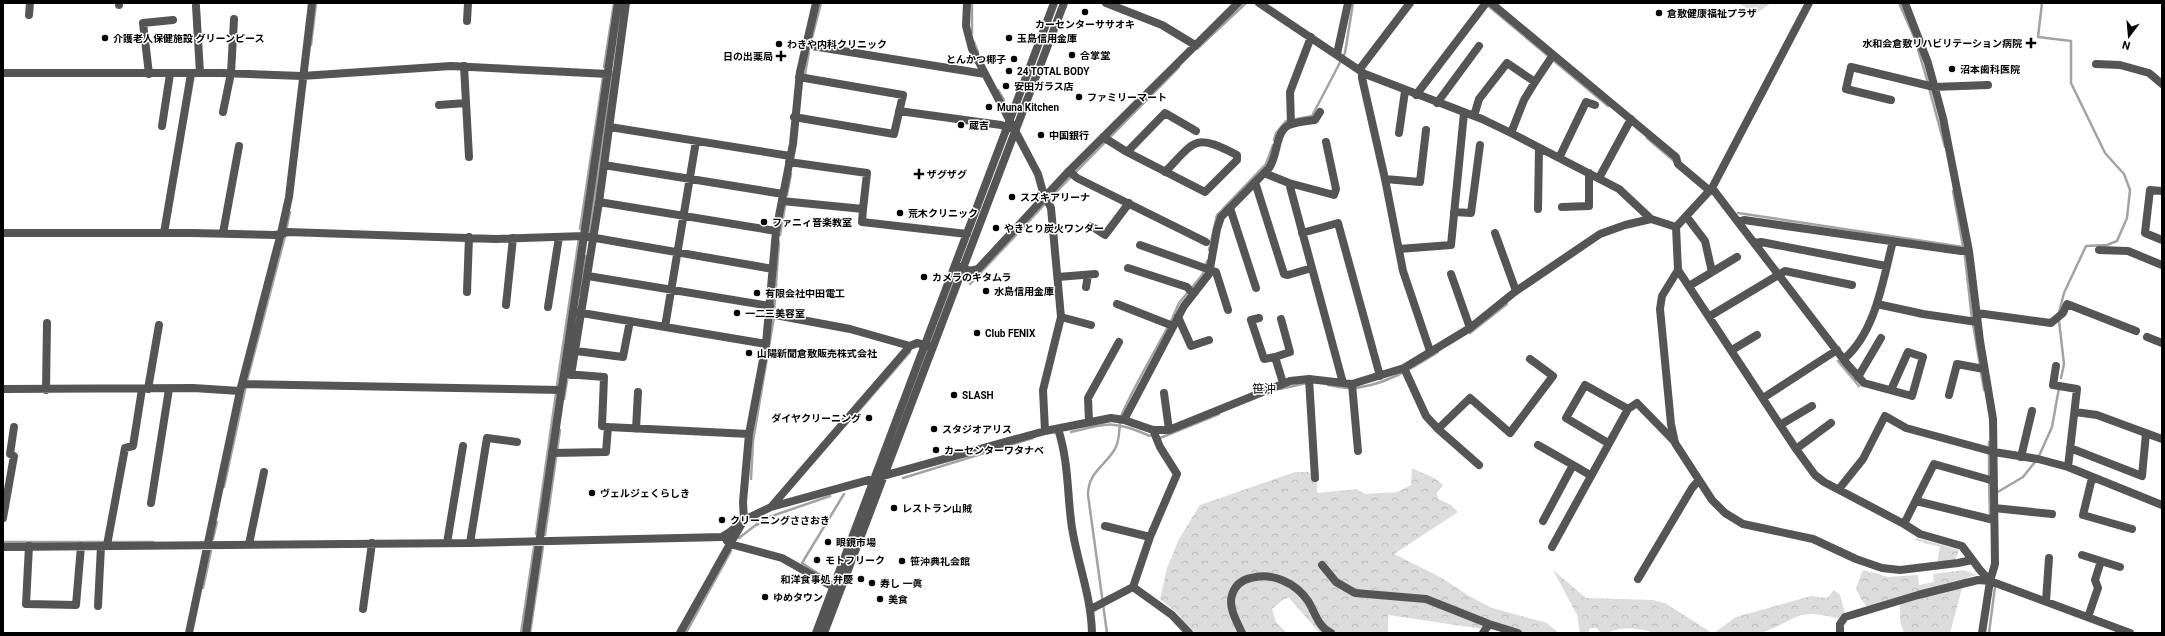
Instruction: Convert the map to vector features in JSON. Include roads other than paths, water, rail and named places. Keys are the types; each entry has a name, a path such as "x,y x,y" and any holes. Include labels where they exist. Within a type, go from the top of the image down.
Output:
{"street":[{"path":"29,15 30,3"},
{"path":"189,633 207,546 244,386 285,233 305,76 312,3"},
{"path":"467,21 468,3"},
{"path":"567,374 589,237 618,3"},
{"path":"526,633 539,541 555,453 561,390 576,351 577,312 588,276 589,237 599,202 626,3"},
{"path":"680,633 744,520 743,502 749,434 766,344 776,231 790,159 798,79 816,3"},
{"path":"967,3 966,26 972,49 1011,126 1038,174 1043,192 1051,208 1061,317 1044,390 1045,430"},
{"path":"824,633 837,588 875,478 929,346 959,267 1054,3"},
{"path":"959,267 967,234 1011,126 1064,3"},
{"path":"1106,3 1127,7 1162,25 1195,45"},
{"path":"1259,3 1360,71 1405,91 1474,116 1510,133 1599,178 1619,190 1650,219 1676,227"},
{"path":"1341,57 1348,3"},
{"path":"1360,71 1410,3"},
{"path":"1416,95 1487,3 1629,122 1676,157 1678,164 1711,189 1754,242 1776,276 1858,377 1864,382 1891,390 1912,396 1923,357 1908,352 1891,390"},
{"path":"1809,3 1711,189 1676,227 1678,270 1710,316 1796,449 1815,475 1824,482 1920,534 1962,546 1990,581"},
{"path":"1905,3 1918,33 1931,86 1951,154 1982,369 1993,419 1991,480 1994,508 1991,520 1995,564 1990,581 1982,633"},
{"path":"959,267 973,271 978,269 1046,196 1106,140 1235,4"},
{"path":"196,6 200,73"},
{"path":"223,112 231,73 234,19"},
{"path":"149,74 143,23 173,20"},
{"path":"1122,419 1171,325 1178,318 1191,291 1209,274 1207,268 1218,223 1230,208 1273,163 1283,130 1291,121 1290,92 1311,37"},
{"path":"806,45 985,74"},
{"path":"1437,102 1479,46"},
{"path":"1510,133 1524,100 1551,57"},
{"path":"1474,116 1479,99 1508,63 1535,82"},
{"path":"2096,64 2120,66 2149,73 2162,84"},
{"path":"464,66 469,157"},
{"path":"3,73 231,73 305,76 353,71 464,66 608,74"},
{"path":"1891,100 1846,90 1851,67 1931,86 1988,85"},
{"path":"1360,71 1385,179 1403,271 1430,351"},
{"path":"162,126 170,74"},
{"path":"164,233 191,74"},
{"path":"794,117 894,134 904,94 798,79"},
{"path":"1399,133 1405,91"},
{"path":"1559,158 1586,102 1594,105"},
{"path":"439,105 466,103"},
{"path":"899,111 1011,126"},
{"path":"1291,121 1315,120 1320,112"},
{"path":"1399,248 1451,245 1464,112"},
{"path":"1127,152 1165,113 1196,131"},
{"path":"1599,178 1629,122"},
{"path":"610,127 696,141 867,173 862,222 967,234"},
{"path":"1385,179 1420,182 1426,130"},
{"path":"1106,140 1165,172 1205,192 1237,160 1237,155 1213,142 1192,144 1165,172"},
{"path":"665,327 696,141"},
{"path":"1264,173 1289,183 1334,195 1336,189 1326,142"},
{"path":"1454,212 1471,213 1480,145"},
{"path":"223,233 239,146"},
{"path":"1538,209 1539,148"},
{"path":"604,165 690,178 782,197 863,209"},
{"path":"1072,173 1206,242"},
{"path":"1562,207 1589,206 1589,173"},
{"path":"1255,182 1284,274 1288,275 1312,268"},
{"path":"1289,183 1343,383"},
{"path":"2162,191 2150,190 2145,233 2162,240"},
{"path":"599,202 776,231"},
{"path":"1092,226 1105,235 1129,203"},
{"path":"1230,208 1256,288"},
{"path":"1686,216 1705,240 1712,272"},
{"path":"3,547 81,546 106,544 207,546 249,544 470,543 722,537 744,520 771,507 1045,430 1058,429 1089,422 1122,419 1153,430 1169,430 1283,383 1343,383 1353,387 1380,376 1405,370 1430,351 1470,328 1516,291 1600,234 1625,225 1650,219"},
{"path":"1738,222 1744,220 1965,251"},
{"path":"1302,233 1338,222 1380,376"},
{"path":"3,233 285,233 513,238 589,237 773,269"},
{"path":"1495,233 1516,291"},
{"path":"467,292 469,237"},
{"path":"548,307 559,237"},
{"path":"506,304 513,238"},
{"path":"1844,359 1851,353 1877,304 1893,241"},
{"path":"1754,242 1761,242 1886,266"},
{"path":"1140,245 1216,272 1228,310"},
{"path":"2099,250 2128,251 2162,265"},
{"path":"1689,286 1737,257"},
{"path":"1128,268 1191,291"},
{"path":"1675,443 1671,424 1660,309 1662,296 1678,270"},
{"path":"1710,316 1785,271 1852,285"},
{"path":"1058,277 1092,274 1086,287"},
{"path":"1451,274 1470,328"},
{"path":"588,276 671,289 770,310 850,329 910,346"},
{"path":"1117,304 1171,325"},
{"path":"1877,304 1975,320 2051,323 2063,313 2067,304 2136,331"},
{"path":"577,312 766,344"},
{"path":"1061,317 1090,325"},
{"path":"1178,318 1191,346 1209,340"},
{"path":"1259,318 1251,320 1264,359 1290,352 1281,319"},
{"path":"576,351 623,357 630,321"},
{"path":"46,390 48,323"},
{"path":"98,606 106,544 125,448 133,446 159,325"},
{"path":"1732,350 1756,335"},
{"path":"2147,337 2162,343"},
{"path":"1858,377 1881,338"},
{"path":"1089,422 1088,398 1119,342"},
{"path":"771,507 910,346 917,343 929,346"},
{"path":"816,633 837,588 884,476 929,346"},
{"path":"1763,398 1837,350"},
{"path":"1275,357 1283,383"},
{"path":"1438,430 1470,398 1510,433 1553,376 1530,359"},
{"path":"1949,395 1957,364 1982,369"},
{"path":"2056,366 2053,385 2077,389 2068,467"},
{"path":"1405,370 1426,416 1438,430 1478,465"},
{"path":"567,374 604,377 602,426 749,434"},
{"path":"1309,382 1315,478"},
{"path":"1608,443 1566,418 1585,385 1628,409"},
{"path":"3,389 169,389 244,386 561,390"},
{"path":"1353,387 1358,451"},
{"path":"151,503 169,389"},
{"path":"636,429 638,392"},
{"path":"1164,393 1169,430"},
{"path":"1552,547 1590,475 1628,409 1637,403 1675,443 1712,500 1725,513 1743,524 1813,539 1856,559 1882,568 1900,570 1972,560"},
{"path":"1780,425 1812,406"},
{"path":"2021,457 2032,411"},
{"path":"2075,412 2097,416 2162,439"},
{"path":"1839,489 1863,459 1885,416 1906,428 1991,451 2068,467 2092,478 2162,505"},
{"path":"1796,449 1831,423"},
{"path":"3,518 6,490 14,456 10,454 14,427"},
{"path":"555,453 606,452 608,427"},
{"path":"1058,429 1065,450 1072,529 1091,609 1092,633"},
{"path":"1091,609 1133,587 1150,537 1177,474 1160,447 1153,430"},
{"path":"2070,448 2142,476 2146,433"},
{"path":"470,543 487,438 517,442"},
{"path":"1538,445 1590,475"},
{"path":"447,543 463,446"},
{"path":"1904,524 1934,464 1991,480"},
{"path":"1543,521 1572,465"},
{"path":"249,544 264,472"},
{"path":"2092,478 2082,515 2132,529"},
{"path":"1638,579 1692,488 1699,480"},
{"path":"1916,501 1991,520"},
{"path":"1994,508 2052,514"},
{"path":"1105,526 1150,537"},
{"path":"722,537 730,544 782,558 837,588"},
{"path":"363,609 372,543"},
{"path":"29,546 26,604 76,605 81,546"},
{"path":"2082,556 2120,567"},
{"path":"2046,601 2048,558"},
{"path":"2088,617 2098,588 2095,580 2101,561"},
{"path":"1322,565 1336,582 1355,593 1426,599 1489,624 1518,633"},
{"path":"1242,633 1230,603 1232,594 1237,585 1243,580 1268,576 1278,578 1298,590 1308,600 1322,626 1331,633"},
{"path":"1840,633 1840,624 1846,617 1918,595 1978,580 1990,581 2130,633"},
{"path":"1133,587 1172,615 1189,633"},
{"path":"1483,633 1489,624"}],"waterway":[{"path":"311,45 316,3"},
{"path":"604,67 614,3"},
{"path":"812,38 821,3"},
{"path":"972,3 972,33"},
{"path":"1197,49 1246,3"},
{"path":"1274,140 1276,133 1286,121 1312,116 1345,53 1353,3"},
{"path":"1899,3 1915,39"},
{"path":"2042,3 2038,37 2071,41 2071,83 2105,153 2124,174 2130,190 2127,218 2117,241 2107,245 2086,246 2064,293 2059,312"},
{"path":"1486,4 1608,106"},
{"path":"974,42 978,52"},
{"path":"1917,46 1928,83"},
{"path":"805,74 809,52"},
{"path":"1055,193 1179,67"},
{"path":"589,235 613,72"},
{"path":"580,229 603,77"},
{"path":"1929,88 1945,147"},
{"path":"998,90 1004,100"},
{"path":"1647,138 1674,161"},
{"path":"1209,250 1217,215 1266,164 1273,145"},
{"path":"787,195 791,174"},
{"path":"1953,191 1965,257 1972,319"},
{"path":"970,284 1045,204"},
{"path":"780,235 785,206"},
{"path":"224,487 247,381 290,212"},
{"path":"1738,213 1963,247"},
{"path":"557,385 579,238"},
{"path":"774,313 779,242"},
{"path":"580,295 585,256"},
{"path":"1107,633 1088,495 1089,487 1094,475 1115,449 1118,441 1122,414 1179,303 1203,274 1207,261"},
{"path":"1470,333 1507,304"},
{"path":"751,479 753,441 774,317"},
{"path":"2059,321 2064,364 2061,378"},
{"path":"1973,324 1984,390"},
{"path":"857,413 910,352"},
{"path":"1328,385 1349,388 1372,385 1396,376 1438,352"},
{"path":"1838,361 1859,386"},
{"path":"564,399 568,375"},
{"path":"1280,389 1307,383"},
{"path":"2039,456 2052,427 2059,388"},
{"path":"536,534 556,393"},
{"path":"1160,438 1219,414"},
{"path":"1071,432 1103,425 1119,425 1150,436"},
{"path":"545,535 560,430"},
{"path":"903,478 1033,438"},
{"path":"1989,442 1989,477"},
{"path":"1996,493 2023,477 2035,462"},
{"path":"1989,482 1990,517"},
{"path":"825,578 802,563 844,494"},
{"path":"757,525 769,517 830,496"},
{"path":"213,539 217,522"},
{"path":"739,538 757,524"},
{"path":"4,542 153,542"},
{"path":"521,633 534,547"},
{"path":"530,633 543,547"},
{"path":"203,588 211,551"},
{"path":"686,633 731,551"},
{"path":"1989,633 1995,587"}],"place":[{"name":"カーセンターササオキ","path":"1085,12"},
{"name":"倉敷健康福祉プラザ","path":"1659,13"},
{"name":"介護老人保健施設 グリーンピース","path":"105,38"},
{"name":"玉島信用金庫","path":"1009,38"},
{"name":"水和会倉敷リハビリテーション病院","path":"2031,43"},
{"name":"わきや内科クリニック","path":"779,44"},
{"name":"合掌堂","path":"1072,55"},
{"name":"日の出薬局","path":"781,56"},
{"name":"とんかつ椰子","path":"1014,59"},
{"name":"沼本歯科医院","path":"1952,69"},
{"name":"24 TOTAL BODY","path":"1009,71"},
{"name":"安田ガラス店","path":"1006,86"},
{"name":"ファミリーマート","path":"1079,97"},
{"name":"Muna Kitchen","path":"989,107"},
{"name":"蔵吉","path":"961,125"},
{"name":"中国銀行","path":"1041,135"},
{"name":"ザグザグ","path":"919,174"},
{"name":"スズキアリーナ","path":"1012,197"},
{"name":"荒木クリニック","path":"900,213"},
{"name":"ファニィ音楽教室","path":"764,222"},
{"name":"やきとり炭火ワンダー","path":"996,228"},
{"name":"カメラのキタムラ","path":"924,277"},
{"name":"水島信用金庫","path":"986,291"},
{"name":"有限会社中田電工","path":"757,293"},
{"name":"一二三美容室","path":"737,313"},
{"name":"Club FENIX","path":"977,333"},
{"name":"山陽新聞倉敷販売株式会社","path":"749,353"},
{"name":"SLASH","path":"954,395"},
{"name":"ダイヤクリーニング","path":"869,418"},
{"name":"スタジオアリス","path":"934,429"},
{"name":"カーセンターワタナベ","path":"936,450"},
{"name":"ヴェルジェくらしき","path":"592,493"},
{"name":"レストラン山賊","path":"894,508"},
{"name":"クリーニングささおき","path":"722,520"},
{"name":"眼鏡市場","path":"828,542"},
{"name":"モトフリーク","path":"817,560"},
{"name":"笹沖典礼会館","path":"902,561"},
{"name":"和洋食事処 弁慶","path":"861,579"},
{"name":"寿し 一眞","path":"872,583"},
{"name":"ゆめタウン","path":"765,597"},
{"name":"美食","path":"880,599"}],"district":[{"name":"笹沖","path":"1264,389"}]}
